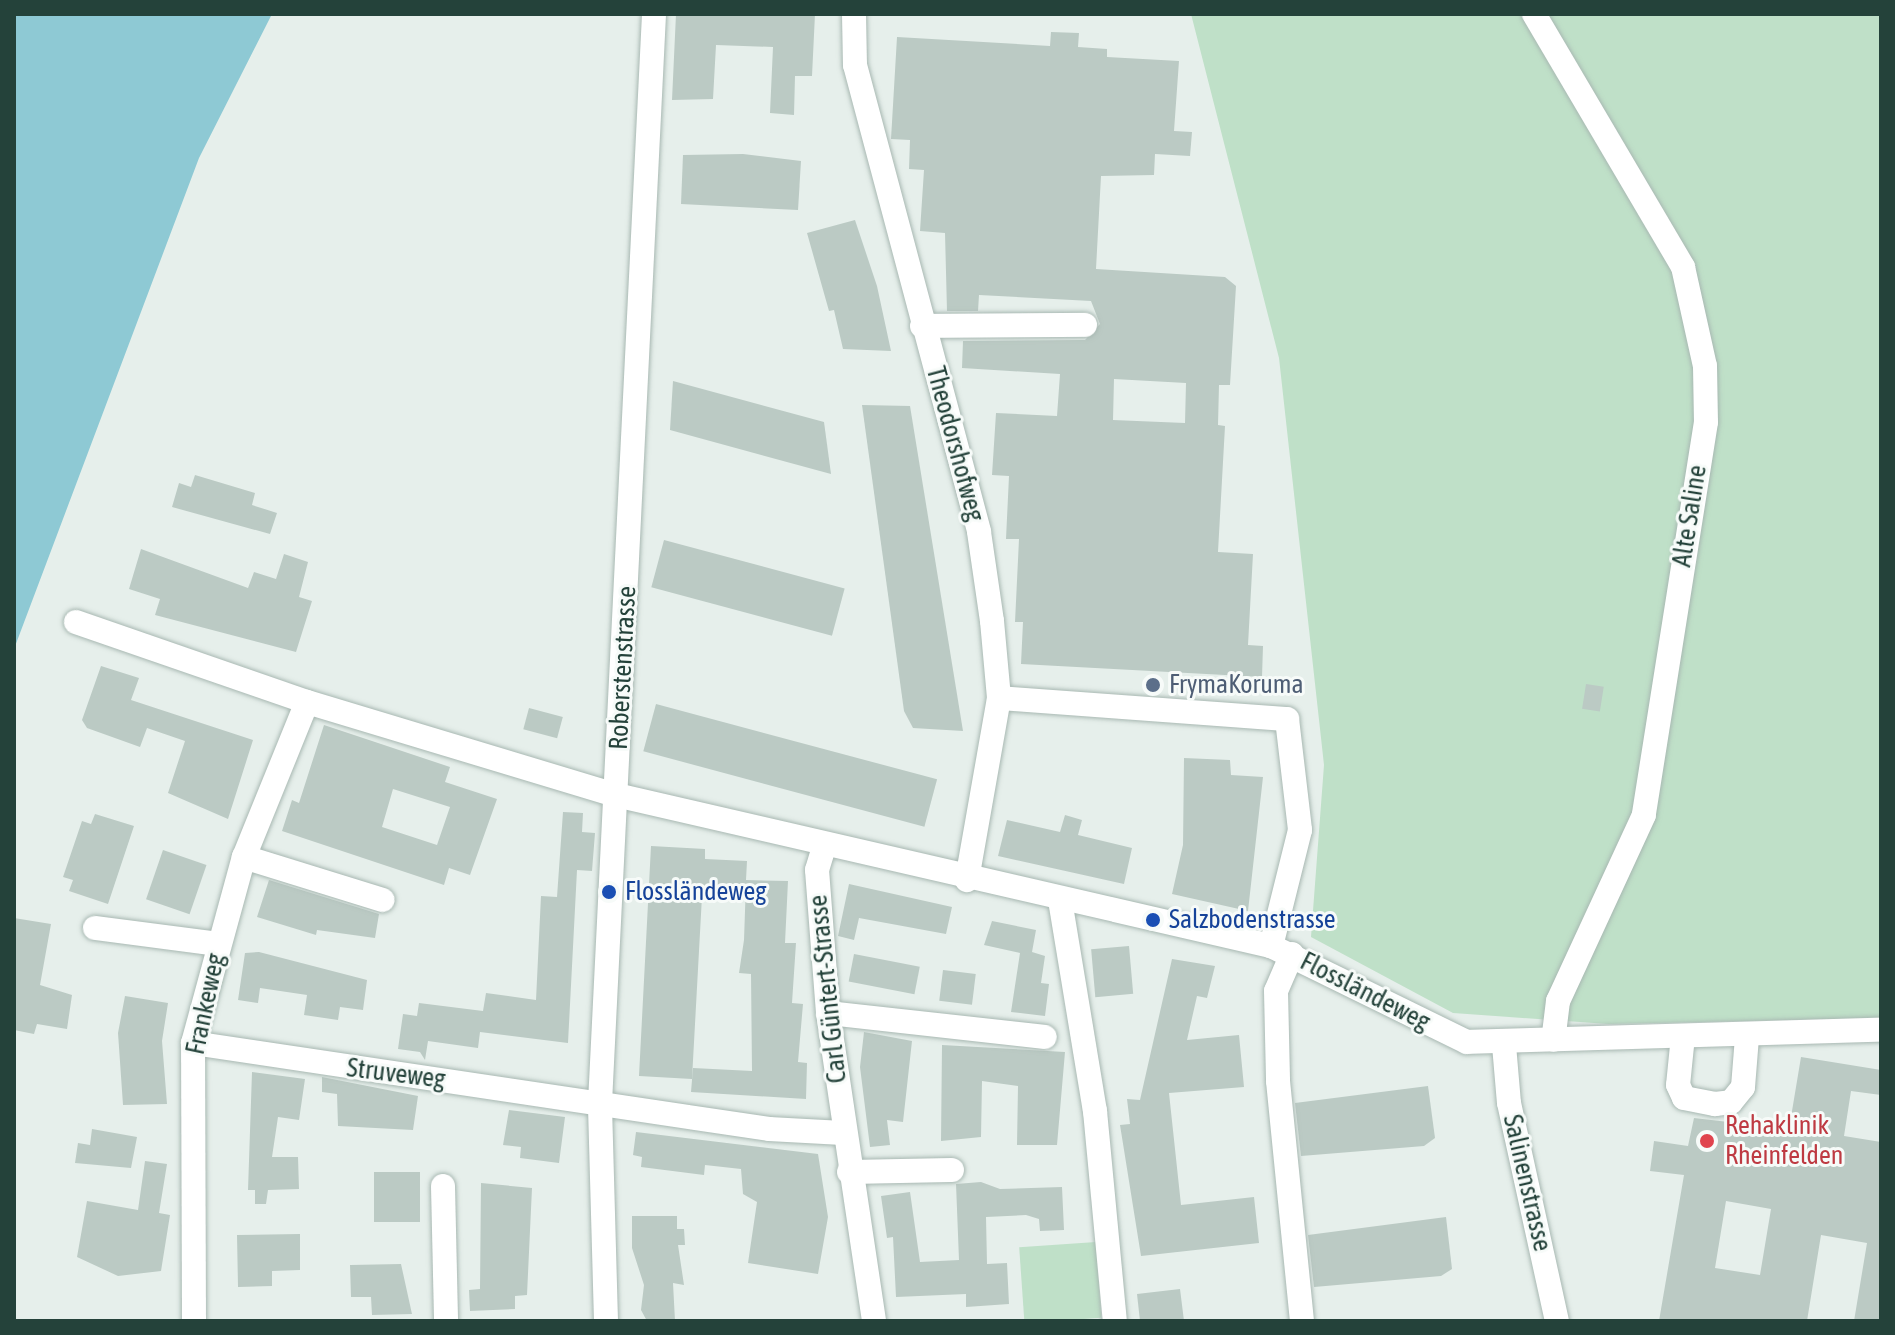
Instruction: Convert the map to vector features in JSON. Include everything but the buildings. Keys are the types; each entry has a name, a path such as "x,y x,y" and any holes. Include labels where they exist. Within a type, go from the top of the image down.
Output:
{"street":[{"name":"Roberstenstrasse","path":"606,1321 600,1103 654,14"},
{"name":"Theodorshofweg","path":"854,14 855,65 979,532 999,698 967,880"},
{"name":"Alte Saline","path":"1534,14 1683,267 1705,366 1706,422 1644,815 1558,1001 1553,1040"},
{"path":"922,326 950,320 1085,325"},
{"name":"Flossländeweg","path":"76,622 307,702 616,795 824,847 1281,950 1467,1042 1504,1045 1553,1040 1747,1037 1881,1030"},
{"path":"999,698 1287,719 1300,830 1276,991 1278,1081 1302,1321"},
{"name":"Frankeweg","path":"194,1321 193,1043 244,857 307,702"},
{"name":"Carl Güntert-Strasse","path":"824,847 817,870 828,1013 843,1133 874,1321"},
{"path":"244,857 383,900"},
{"path":"1060,900 1095,1111 1115,1321"},
{"path":"95,928 218,944"},
{"path":"828,1013 1045,1037"},
{"path":"1683,1036 1678,1085 1684,1098 1715,1104 1731,1102 1743,1087 1747,1037"},
{"name":"Struveweg","path":"193,1043 600,1103 843,1133"},
{"name":"Salinenstrasse","path":"1504,1045 1509,1103 1557,1321"},
{"path":"849,1172 952,1170"},
{"path":"443,1186 446,1321"}],"green space":[{"path":"1191,14 1881,14 1881,1018 1608,1024 1453,1013 1311,937 1324,765 1279,358"},
{"path":"1096,1242 1101,1318 1024,1321 1019,1247"}],"water":[{"path":"14,14 272,14 199,158 14,649"}],"place":[{"name":"FrymaKoruma","path":"1153,685"},
{"name":"Flossländeweg","path":"609,892"},
{"name":"Salzbodenstrasse","path":"1153,920"},
{"name":"Rehaklinik Rheinfelden","path":"1707,1141"}]}
